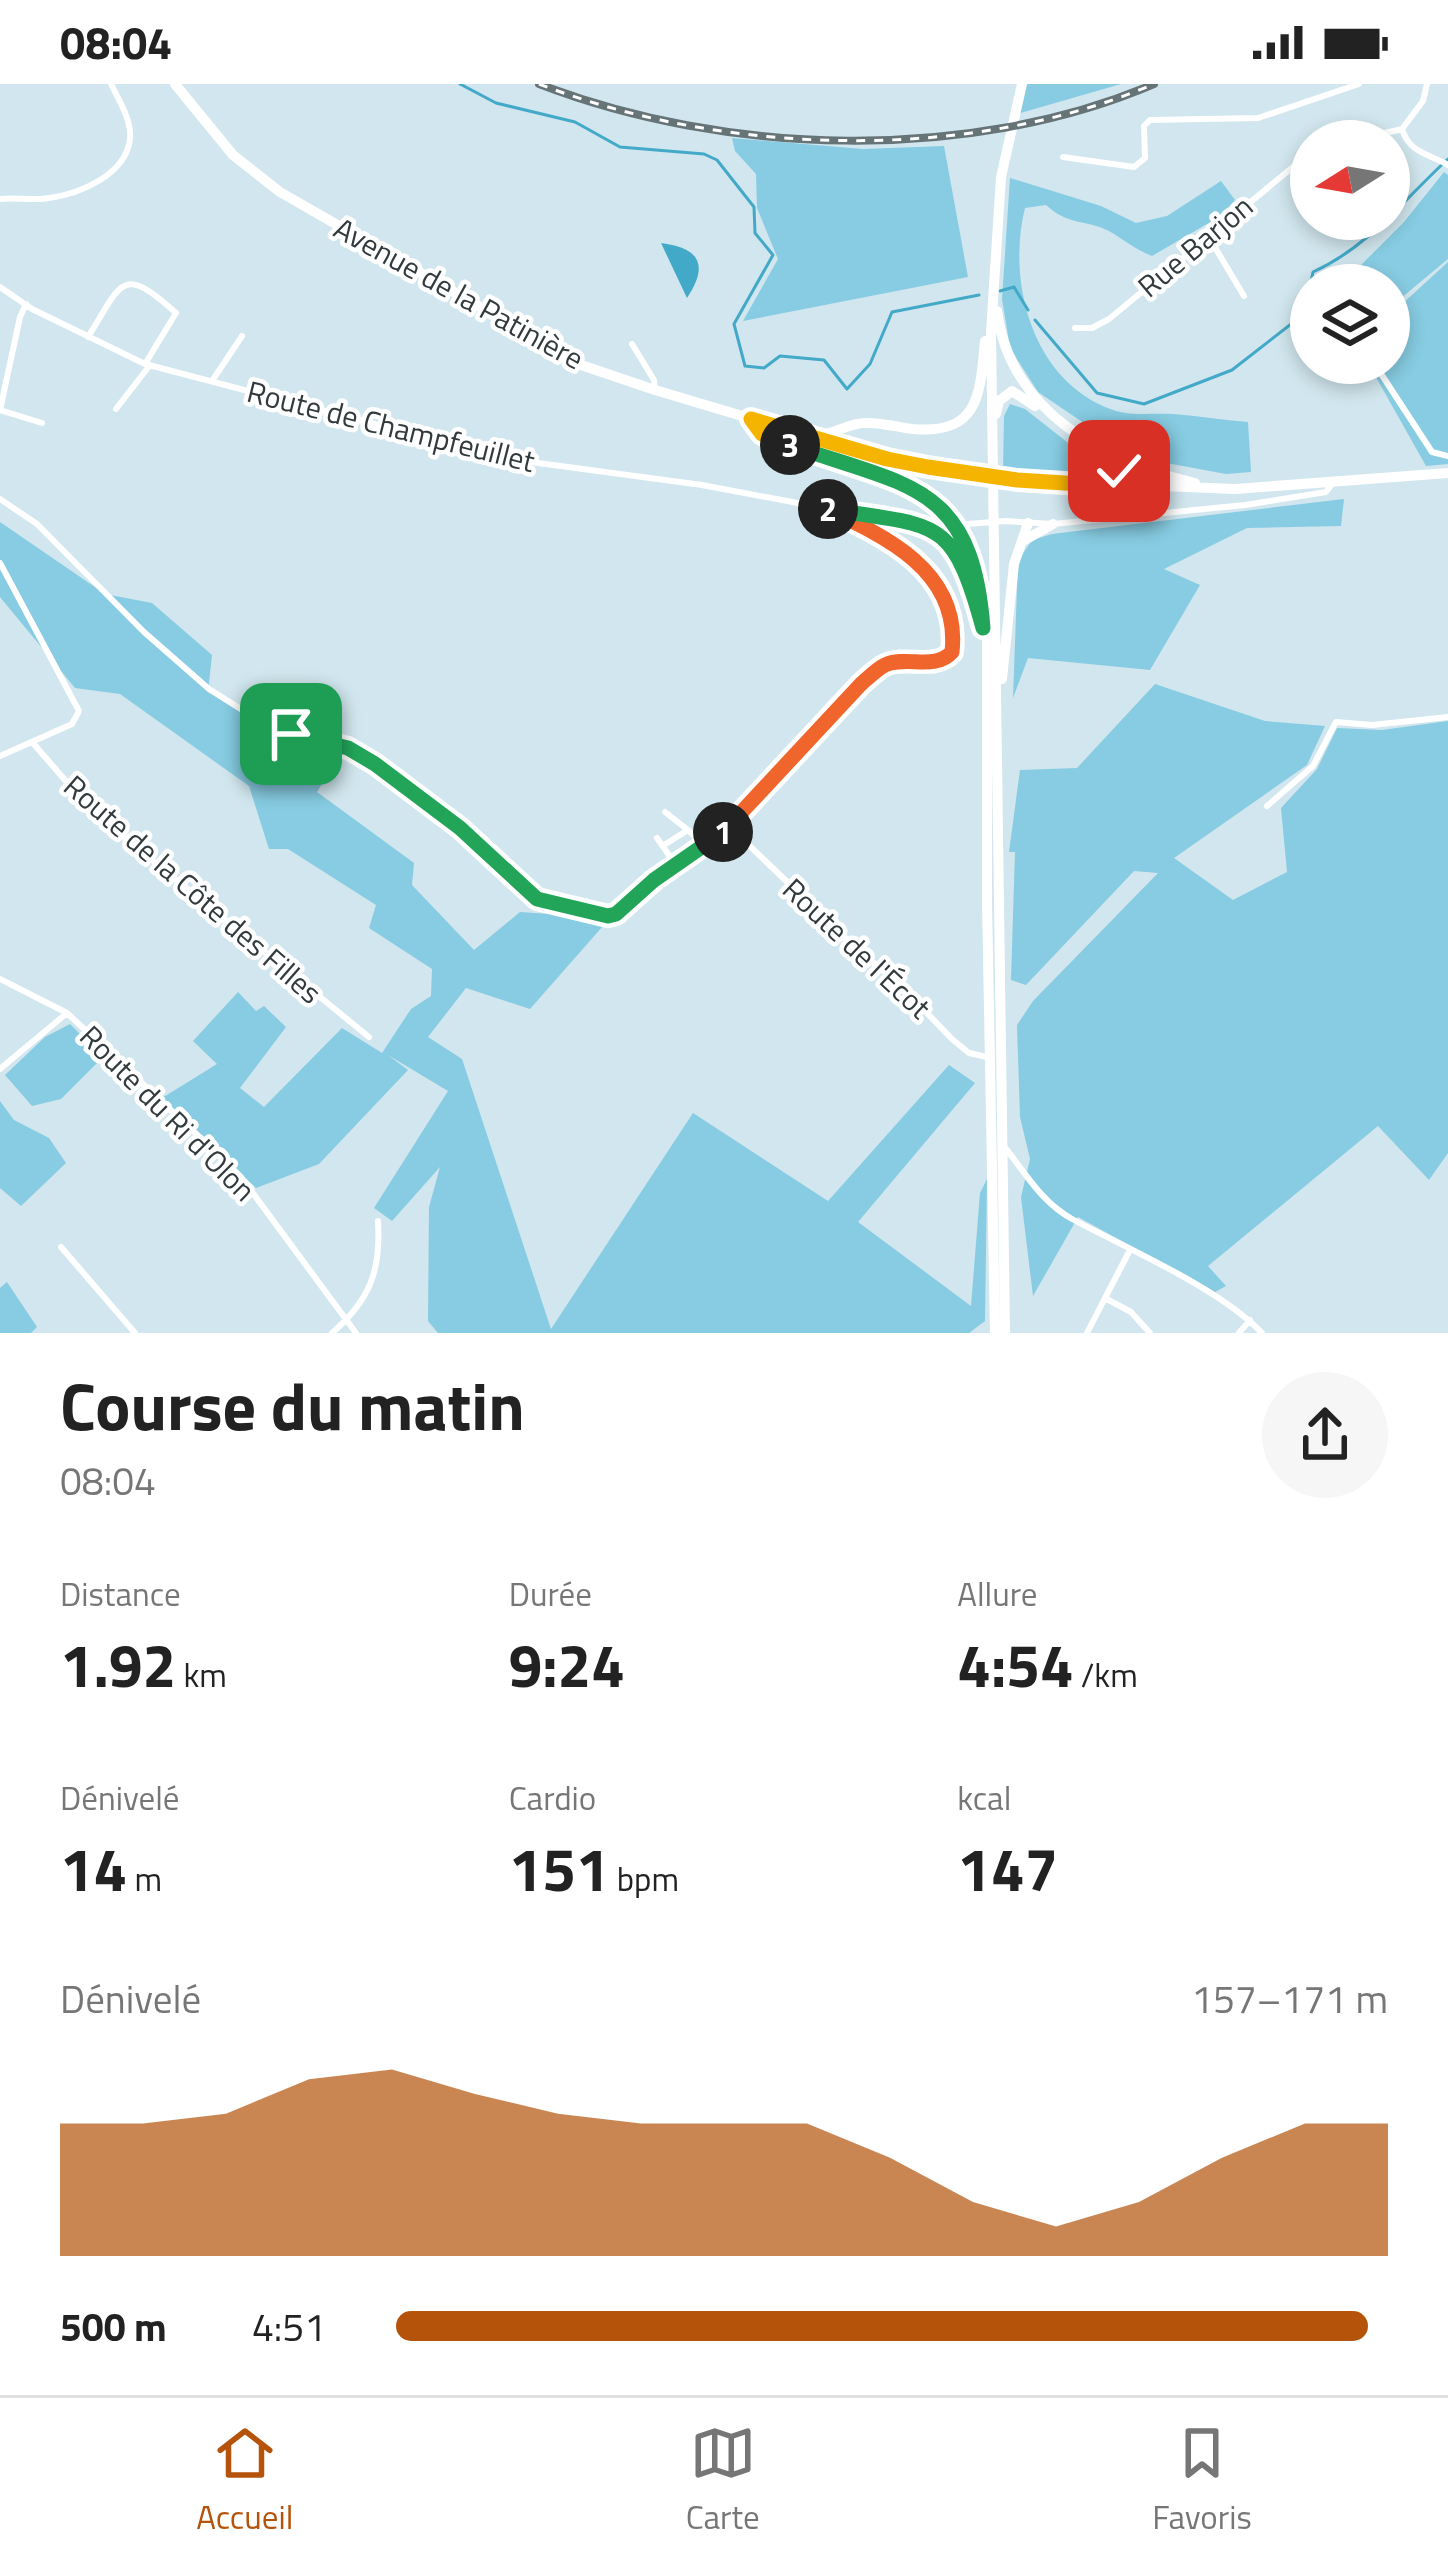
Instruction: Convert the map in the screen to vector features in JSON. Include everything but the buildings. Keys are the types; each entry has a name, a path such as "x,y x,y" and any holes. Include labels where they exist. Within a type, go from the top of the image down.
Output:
{"main road":[{"name":"Avenue de la Patinière","path":"175,84 233,155 280,192 581,365 855,450 1078,484 1235,489"},
{"path":"806,436 833,434 856,424 926,430 949,426 966,417 980,394 992,210 1019,84"},
{"path":"988,469 994,260 1006,133"},
{"path":"994,260 999,325 1013,367 1052,415 1114,456 1150,471 1235,489 1448,473"},
{"path":"986,332 998,748 1005,1333"},
{"path":"988,469 999,401 1008,392 1018,392 1094,452 1098,466 1078,484"},
{"path":"751,419 762,434 909,487 943,508 968,545 980,589 986,654"},
{"path":"855,450 852,431 856,424"},
{"path":"1112,486 1119,471 1114,456"},
{"path":"990,490 986,654 995,1333"},
{"path":"998,748 1013,564 1028,523"},
{"path":"1022,542 1053,524"},
{"path":"936,526 960,557 983,628"}],"street":[{"path":"0,200 67,195 94,184 116,167 130,143 129,127 111,84"},
{"path":"1063,157 1134,167 1145,158 1144,126 1150,120 1258,118 1360,84"},
{"path":"1409,120 1423,101 1427,84"},
{"path":"1410,144 1419,153 1445,163"},
{"name":"Rue Barjon","path":"1075,328 1092,328 1109,319 1290,169"},
{"path":"1207,234 1244,296"},
{"path":"88,337 119,287 132,282 144,285 176,313 116,409"},
{"name":"Route de Champfeuillet","path":"0,287 147,364 508,459 702,485 936,526 1006,521 1053,524 1289,499 1326,492 1333,483"},
{"path":"26,304 0,410 42,424"},
{"path":"212,382 242,336"},
{"path":"632,344 656,390"},
{"path":"1387,384 1429,448 1438,456 1448,456"},
{"path":"0,499 38,524 209,689 274,730 328,741 375,764 460,828 537,899 616,914 654,880 730,827 879,669 897,662 939,662 952,652 948,610 922,563 824,508"},
{"name":"Route de la Côte des Filles","path":"0,563 79,711 72,724 32,742 92,811 369,1037"},
{"path":"1267,806 1313,766 1336,722 1372,724 1448,716"},
{"path":"0,756 32,742"},
{"path":"665,812 704,846"},
{"name":"Route de l'Écot","path":"730,827 952,1039 969,1053 991,1058"},
{"path":"669,855 660,842 688,830"},
{"name":"Route du Ri d'Olon","path":"0,979 67,1013 241,1177 356,1333"},
{"path":"0,1069 67,1013"},
{"path":"1003,1145 1032,1188 1071,1218 1236,1306 1262,1333"},
{"path":"332,1333 346,1321 378,1269 378,1221"},
{"path":"61,1247 135,1333"},
{"path":"1088,1333 1130,1250"},
{"path":"1105,1298 1131,1312 1150,1333"},
{"path":"1239,1333 1250,1319"}],"shaded area":[{"path":"1027,84 1121,84 1017,114"},
{"path":"732,138 863,149 944,146 968,277 743,321 778,259 757,208 756,174 735,151"},
{"path":"1444,172 1448,175 1448,259 1410,291 1410,264 1362,264 1386,240 1410,240 1410,214"},
{"path":"1010,178 1101,206 1136,223 1167,216 1221,181 1235,200 1219,217 1152,256 1109,231 1062,216 1046,205 1025,208 1020,268 1033,328 1065,379 1088,398 1116,411 1248,422 1251,472 1226,474 1134,457 1038,392 1010,348 1002,299"},
{"path":"661,243 685,249 697,260 698,276 687,298"},
{"path":"1448,262 1448,464 1426,466 1380,384 1410,384 1410,297"},
{"path":"1010,404 1025,409 1081,453 1082,463 1070,474 1003,472 1004,416"},
{"path":"1344,499 1341,526 1247,528 1164,569 1200,585 1150,670 1028,658 1013,698 1018,561 1032,540"},
{"path":"0,522 105,594 152,603 212,655 208,692 274,727 343,750 317,792 414,863 412,885 474,950 520,912 610,918 530,1009 466,988 428,1037 462,1059 551,1329 693,1113 828,1201 949,1065 975,1083 858,1222 971,1306 980,1193 987,1179 985,1321 969,1333 438,1333 428,1321 429,1207 440,1167 392,1221 374,1208 448,1091 388,1055 408,1070 319,1164 256,1188 162,1098 217,1064 193,1041 238,992 256,1011 264,1006 286,1027 240,1088 264,1107 342,1028 382,1053 411,1009 431,996 432,969 369,928 376,905 288,849 269,849 249,786 120,694 75,688 0,597"},
{"path":"1155,684 1265,721 1325,726 1307,765 1174,858 1233,900 1287,872 1281,808 1317,769 1337,728 1382,730 1448,721 1448,1153 1429,1180 1378,1126 1208,1266 1226,1286 1215,1292 1078,1217 1033,1296 1021,1197 1030,1159 1020,1117 1017,1025 1033,1001 1158,873 1134,871 1026,985 1011,980 1015,852 1009,852 1020,770 1077,768"},
{"path":"70,1024 103,1057 61,1099 32,1106 5,1075 45,1037"},
{"path":"0,1101 14,1120 49,1138 66,1163 21,1206 0,1188"},
{"path":"7,1282 37,1327 31,1333 0,1333 0,1288"}],"waterway":[{"path":"460,84 496,103 575,122 620,147 704,154 717,160 754,207 755,233 773,255 734,324 745,366 764,368 780,356 824,360 847,389 870,364 892,312 979,295"},
{"path":"1035,320 1097,393 1144,404 1232,370 1304,314 1313,272 1369,236 1448,159"},
{"path":"1000,291 1014,287 1028,310"}],"railway":[{"path":"539,84 612,108 688,125 847,141 927,138 1006,127 1082,110 1154,84"}],"route":[{"path":"291,734 348,748 375,764 460,828 526,893 608,916 616,914 654,880 730,827 879,669 897,662 939,662 952,652 948,610 922,563 824,508 929,527 948,540 968,575 983,628 976,567 961,531 943,508 909,487 762,434 751,419 887,459 983,476 1112,486 1119,471"}]}
